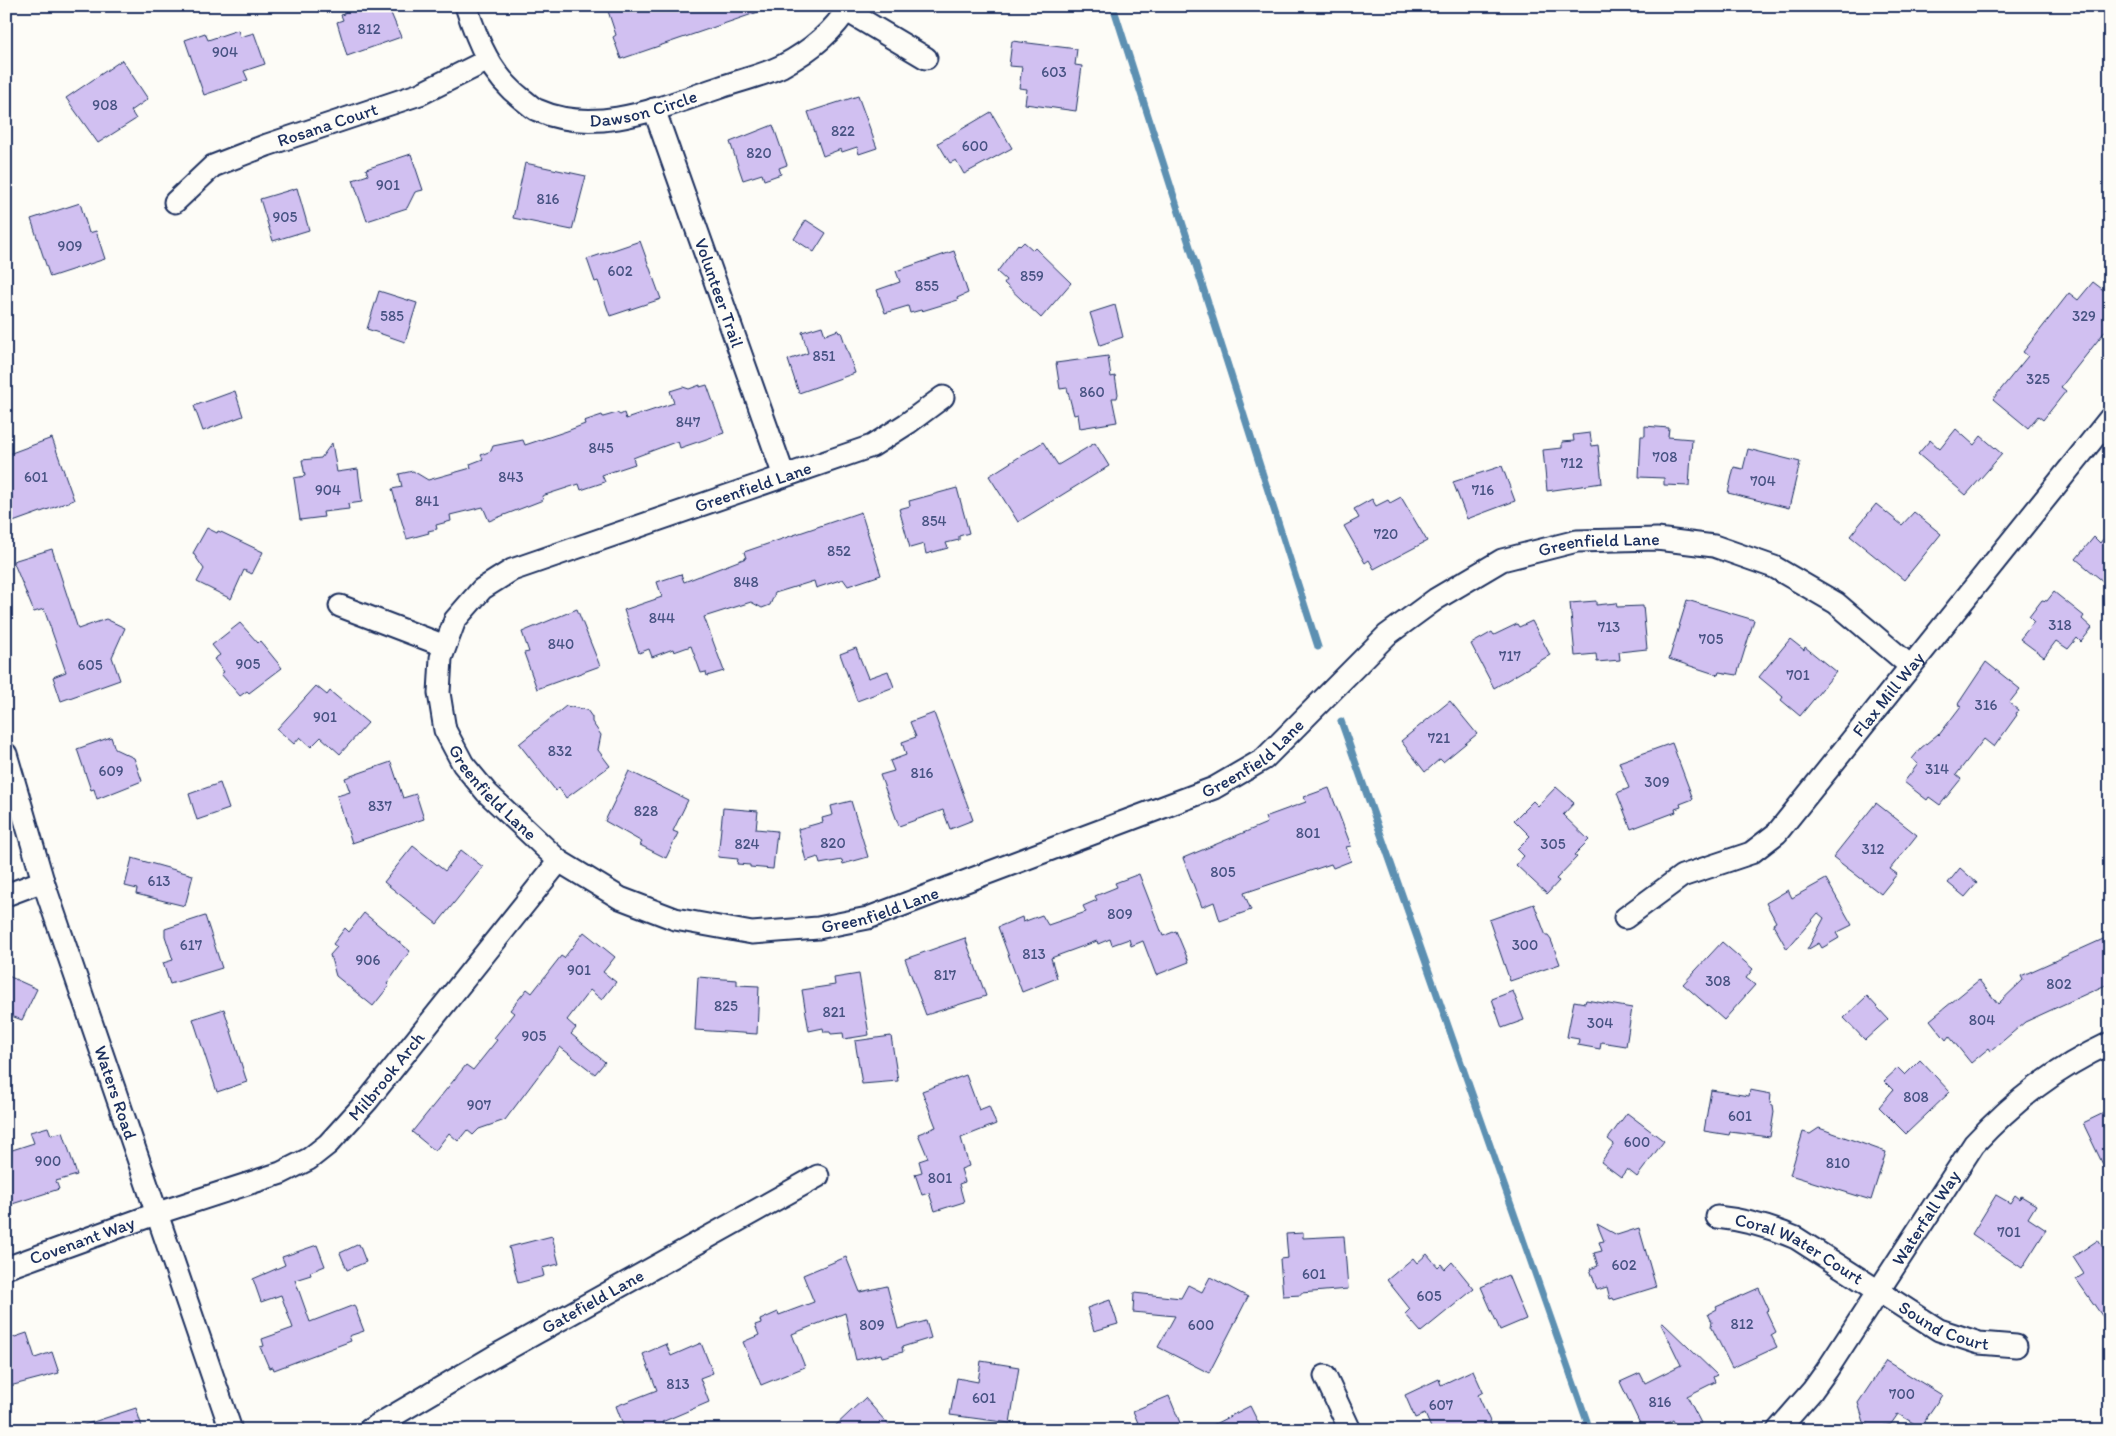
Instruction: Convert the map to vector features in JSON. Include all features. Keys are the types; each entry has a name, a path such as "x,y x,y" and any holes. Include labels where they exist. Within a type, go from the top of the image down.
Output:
{"street":[{"name":"Dawson Circle","path":"466,6 480,46 495,72 511,90 536,110 568,119 601,120 632,116 781,66 810,48 837,26 848,9"},
{"path":"848,9 926,58"},
{"name":"Rosana Court","path":"175,202 212,166 267,145 420,94 488,60"},
{"name":"Volunteer Trail","path":"654,109 784,476"},
{"name":"Greenfield Lane","path":"943,397 908,424 872,446 512,570 482,589 455,620 441,658 439,693 445,730 463,764 487,793 559,861 620,898 675,919 752,933 818,928 868,918 1214,788 1264,760 1387,635 1436,599 1502,560 1577,541 1657,539 1714,546 1774,567 1836,603 1910,665"},
{"name":"Flax Mill Way","path":"1625,918 1682,876 1751,853 1777,833 2110,418"},
{"path":"340,606 445,646"},
{"name":"Waters Road","path":"6,754 43,881 231,1430"},
{"name":"Milbrook Arch","path":"158,1213 281,1173 308,1159 328,1144 368,1100 559,861"},
{"path":"6,895 43,881"},
{"name":"Waterfall Way","path":"1778,1430 1812,1391 1974,1144 1992,1124 2052,1074 2110,1044"},
{"name":"Gatefield Lane","path":"369,1430 493,1357 818,1176"},
{"name":"Covenant Way","path":"6,1268 158,1213"},
{"name":"Coral Water Court","path":"1717,1217 1740,1219 1770,1226 1796,1238 1878,1290"},
{"name":"Sound Court","path":"1878,1290 1949,1335 1979,1343 2016,1346"},
{"path":"1325,1376 1350,1430"}],"building":[{"path":"342,6 388,6 401,37 347,56 337,22 343,20 341,15 344,14"},
{"path":"623,6 767,6 767,9 621,59 613,37 616,35 608,11"},
{"path":"238,30 240,37 254,33 265,64 244,71 248,80 204,95 185,40 205,33 208,40"},
{"path":"1012,41 1077,49 1075,65 1082,66 1076,111 1025,104 1027,89 1019,88 1022,67 1009,66"},
{"path":"122,60 148,99 131,111 136,119 98,143 66,98"},
{"path":"858,96 877,148 859,154 857,147 842,152 841,149 823,156 808,112"},
{"path":"991,112 1012,148 964,174 956,160 950,163 938,143"},
{"path":"773,125 787,165 779,168 781,174 764,180 762,174 743,180 730,142"},
{"path":"411,154 423,190 415,192 407,208 367,221 353,180 368,175 366,169"},
{"path":"525,163 586,176 572,230 513,218"},
{"path":"297,188 309,230 273,241 260,199"},
{"path":"80,203 89,233 96,231 105,259 50,277 31,219"},
{"path":"806,220 826,233 814,252 794,239"},
{"path":"640,241 661,299 610,316 598,281 595,282 587,259"},
{"path":"1024,242 1033,250 1035,248 1071,283 1041,318 1004,283 1006,280 997,272 1018,244 1020,246"},
{"path":"954,251 968,293 957,298 958,300 922,311 910,313 908,306 885,313 877,290 900,282 896,271"},
{"path":"2093,282 2110,295 2110,325 2061,387 2066,391 2043,420 2038,416 2028,428 1993,399 2028,356 2023,352 2069,293 2078,300"},
{"path":"379,291 417,303 405,342 367,329"},
{"path":"1115,305 1123,337 1100,345 1090,313"},
{"path":"822,326 825,335 838,330 839,333 841,332 855,373 799,393 788,360 808,353 802,332"},
{"path":"1108,356 1111,377 1115,376 1118,394 1117,398 1112,398 1117,422 1080,428 1078,414 1074,415 1067,388 1060,389 1056,363"},
{"path":"700,385 700,387 707,385 724,433 680,448 678,441 633,458 635,464 602,475 605,482 581,490 579,484 542,496 543,500 489,521 483,507 450,515 451,521 436,525 437,529 407,539 392,489 402,487 399,474 413,471 428,480 471,468 470,464 483,459 481,455 491,451 493,446 523,440 525,445 585,424 584,421 602,415 603,417 624,413 626,419 674,403 670,391 683,387 689,389"},
{"path":"235,391 243,416 203,431 194,406"},
{"path":"1645,426 1669,428 1668,437 1692,439 1689,486 1664,485 1664,478 1639,477 1641,436 1645,436"},
{"path":"1956,429 1974,445 1981,436 2002,454 1966,495 1918,454 1930,440 1940,449"},
{"path":"1590,433 1592,446 1598,445 1602,483 1547,491 1543,450 1562,448 1562,442 1574,441 1573,435"},
{"path":"52,438 74,500 13,522 6,505 6,455"},
{"path":"1043,442 1058,465 1095,443 1109,466 1018,522 989,476"},
{"path":"332,443 337,472 358,469 362,502 348,504 349,509 323,512 324,517 300,520 294,478 305,476 302,460 321,458"},
{"path":"1748,449 1800,462 1789,508 1728,493 1734,467 1743,469"},
{"path":"1502,466 1515,501 1467,519 1453,482"},
{"path":"957,488 969,533 959,536 959,540 946,543 948,548 926,554 924,544 910,548 899,509 910,506 909,501"},
{"path":"1401,497 1427,541 1374,569 1369,560 1365,563 1344,526 1359,518 1354,509 1372,499 1376,506 1388,500 1390,503"},
{"path":"1876,504 1902,525 1914,512 1941,534 1904,580 1850,536"},
{"path":"861,512 881,575 848,586 843,579 816,588 814,581 775,593 770,605 762,608 751,602 704,617 724,671 707,676 706,672 701,673 691,646 674,652 673,649 652,657 649,649 639,653 624,610 662,597 657,582 681,574 684,582 746,558 744,552"},
{"path":"207,528 217,533 218,531 223,533 263,552 252,574 244,570 231,599 197,582 204,569 193,553"},
{"path":"2110,530 2110,587 2076,559 2094,537 2100,543"},
{"path":"52,549 78,629 106,619 125,628 112,657 120,680 61,701 53,677 66,672 44,609 34,612 13,561"},
{"path":"2054,592 2084,616 2082,619 2092,628 2081,642 2077,638 2068,649 2056,641 2044,657 2020,639 2034,622 2029,617 2042,600 2047,601"},
{"path":"1687,600 1754,620 1737,675 1719,672 1718,675 1669,659"},
{"path":"1596,601 1596,605 1616,603 1617,607 1643,606 1647,649 1619,652 1620,660 1597,662 1596,654 1575,656 1570,603"},
{"path":"577,609 600,666 537,689 524,653 529,652 522,632"},
{"path":"1532,621 1550,655 1494,688 1471,644 1492,632 1494,635 1517,624 1519,627"},
{"path":"240,623 258,643 260,641 282,668 249,693 247,691 240,696 221,674 224,672 214,659 220,655 212,645"},
{"path":"1790,639 1804,650 1805,647 1836,672 1800,716 1781,700 1783,697 1759,677"},
{"path":"856,648 868,678 888,671 894,687 857,701 840,654"},
{"path":"1986,662 2020,689 2009,703 2018,710 2017,715 1994,747 1984,739 1956,775 1961,779 1940,805 1929,797 1927,800 1904,782 1918,764 1912,759 1921,748 1939,735 1961,706 1958,704"},
{"path":"316,686 327,695 330,691 368,723 340,754 321,737 311,747 300,737 294,744 277,729"},
{"path":"1450,701 1477,734 1443,762 1440,759 1425,772 1401,741"},
{"path":"566,706 587,710 592,717 592,722 601,735 598,750 610,766 566,798 559,788 556,791 519,744"},
{"path":"934,713 973,820 950,829 943,810 899,826 880,775 894,771 890,761 906,755 902,742 916,737 910,722"},
{"path":"111,737 115,749 134,758 142,781 97,799 94,789 91,790 77,749"},
{"path":"1672,743 1693,799 1680,804 1681,807 1675,809 1676,812 1631,829 1617,793 1629,788 1619,762"},
{"path":"391,762 403,798 416,794 424,819 352,843 337,796 350,792 345,778"},
{"path":"629,771 688,800 673,831 678,833 666,858 640,845 642,842 605,821"},
{"path":"220,783 229,809 197,820 189,794"},
{"path":"1556,787 1574,803 1563,815 1589,840 1574,855 1577,857 1556,879 1559,881 1547,894 1516,865 1524,856 1517,849 1530,836 1514,820 1533,801 1538,806"},
{"path":"1329,788 1351,846 1346,847 1351,861 1333,868 1331,864 1244,893 1251,910 1220,921 1214,902 1202,907 1183,858 1267,823 1265,817 1306,802 1304,797"},
{"path":"851,801 868,857 843,864 842,860 820,864 818,857 806,861 798,829 823,822 822,818 833,815 831,806"},
{"path":"1876,803 1917,835 1890,869 1897,874 1881,894 1833,857"},
{"path":"723,808 758,811 756,829 777,831 773,869 750,867 750,865 737,864 738,859 718,857"},
{"path":"413,846 445,871 461,850 483,867 437,924 384,882"},
{"path":"132,858 193,875 185,906 136,894 137,889 125,886"},
{"path":"1960,868 1977,883 1965,897 1948,883"},
{"path":"1139,874 1163,936 1176,931 1189,962 1156,975 1143,941 1131,946 1129,939 1112,945 1110,939 1098,944 1097,941 1051,958 1057,978 1022,992 998,927 1022,917 1023,922 1042,915 1048,925 1086,912 1083,906 1097,900 1095,896 1117,887 1115,883"},
{"path":"1826,879 1852,925 1836,933 1839,938 1822,948 1819,943 1807,950 1824,918 1818,913 1787,949 1773,924 1776,922 1766,903 1788,890 1792,898"},
{"path":"1534,904 1546,936 1551,940 1560,964 1510,981 1489,920"},
{"path":"364,913 410,951 387,984 389,986 373,1006 336,976 330,955 337,947 333,944 345,928 349,932"},
{"path":"205,916 222,968 170,984 163,963 173,960 165,936 165,929"},
{"path":"584,932 615,957 603,972 616,982 602,1000 590,990 567,1020 576,1028 571,1034 605,1062 595,1074 560,1047 505,1120 479,1129 473,1135 467,1130 458,1141 449,1133 435,1151 412,1132 466,1065 473,1070 497,1040 494,1038 514,1013 510,1010 527,989 532,993 561,956 564,958"},
{"path":"2110,936 2110,983 2025,1022 1991,1051 1989,1048 1971,1063 1949,1036 1946,1040 1930,1020 1979,980 1998,1004 2023,980 2021,976"},
{"path":"965,938 986,996 926,1015 905,959"},
{"path":"1722,942 1753,969 1746,978 1755,985 1724,1020 1683,984"},
{"path":"859,974 869,1035 844,1039 843,1033 831,1034 830,1032 824,1032 823,1028 809,1031 802,990 835,985 834,978"},
{"path":"6,975 37,989 22,1020 6,1014"},
{"path":"698,977 737,980 737,985 759,986 757,1034 695,1030"},
{"path":"1513,991 1524,1020 1502,1028 1492,999"},
{"path":"1867,996 1888,1019 1865,1040 1844,1018"},
{"path":"1586,1000 1632,1008 1626,1046 1601,1042 1600,1049 1578,1045 1579,1039 1567,1037 1574,1001 1585,1003"},
{"path":"224,1009 247,1082 217,1092 193,1019"},
{"path":"891,1036 898,1081 862,1084 855,1041"},
{"path":"1920,1060 1950,1092 1906,1134 1879,1107 1893,1090 1884,1081 1898,1068 1905,1075"},
{"path":"966,1075 979,1110 989,1106 996,1124 961,1138 969,1166 961,1169 965,1182 959,1184 964,1202 935,1211 929,1193 922,1195 915,1174 922,1172 919,1161 928,1158 918,1134 936,1127 922,1091"},
{"path":"1711,1090 1749,1096 1750,1090 1771,1094 1770,1104 1773,1105 1774,1112 1770,1137 1730,1132 1729,1135 1704,1131"},
{"path":"2110,1110 2110,1179 2083,1123"},
{"path":"1627,1113 1664,1141 1637,1177 1627,1169 1621,1177 1601,1162 1614,1144 1608,1139"},
{"path":"48,1127 51,1135 63,1132 77,1175 56,1181 59,1189 6,1206 6,1152 34,1143 30,1132"},
{"path":"1819,1128 1886,1152 1871,1200 1790,1175 1803,1132 1810,1134"},
{"path":"1996,1195 2010,1203 2015,1195 2020,1199 2021,1196 2036,1205 2028,1218 2046,1230 2022,1268 1972,1234"},
{"path":"1597,1224 1617,1235 1639,1228 1656,1287 1614,1300 1613,1298 1610,1299 1607,1287 1597,1290 1590,1269 1598,1266 1594,1253 1602,1251 1599,1242 1604,1241"},
{"path":"1303,1233 1303,1238 1344,1236 1348,1289 1283,1296 1280,1259 1288,1258 1286,1234"},
{"path":"552,1236 559,1264 542,1268 544,1276 518,1283 509,1247"},
{"path":"2098,1240 2110,1259 2110,1327 2076,1279 2084,1274 2073,1257"},
{"path":"359,1244 366,1262 347,1270 340,1253"},
{"path":"317,1245 325,1266 310,1272 311,1275 295,1280 310,1322 354,1305 364,1331 349,1336 351,1341 274,1370 273,1367 269,1368 260,1347 264,1346 262,1339 293,1328 281,1295 261,1302 253,1279 285,1265 282,1257"},
{"path":"1427,1254 1438,1267 1441,1264 1445,1269 1452,1262 1474,1289 1421,1332 1405,1314 1410,1309 1387,1280 1413,1258 1417,1263"},
{"path":"846,1257 860,1292 887,1286 898,1329 926,1321 931,1338 902,1347 903,1352 882,1357 881,1354 856,1360 845,1313 792,1334 805,1367 761,1385 743,1342 759,1335 755,1325 761,1323 760,1320 778,1312 779,1315 814,1302 803,1275"},
{"path":"1508,1275 1526,1319 1500,1330 1481,1287"},
{"path":"1210,1277 1248,1297 1209,1373 1158,1347 1175,1316 1133,1312 1134,1293 1181,1298 1188,1285 1202,1292"},
{"path":"1759,1288 1769,1310 1766,1311 1776,1332 1771,1335 1777,1347 1732,1368 1711,1326 1712,1322 1708,1314 1717,1309 1716,1307"},
{"path":"1110,1300 1118,1324 1094,1331 1087,1308"},
{"path":"1663,1323 1717,1375 1713,1377 1715,1382 1687,1396 1701,1423 1687,1430 1678,1430 1673,1420 1654,1430 1643,1430 1620,1382 1640,1373 1645,1383 1681,1365 1661,1324"},
{"path":"27,1333 35,1358 52,1352 59,1373 6,1387 6,1340"},
{"path":"701,1343 713,1373 700,1378 709,1402 662,1422 665,1430 625,1430 616,1406 657,1390 643,1354 666,1344 671,1356"},
{"path":"981,1361 1019,1367 1010,1423 950,1415 957,1378 978,1382"},
{"path":"1886,1361 1942,1395 1920,1427 1898,1414 1891,1424 1874,1429 1864,1422 1858,1403"},
{"path":"1473,1370 1483,1392 1478,1395 1494,1430 1432,1430 1425,1414 1415,1418 1405,1395 1439,1379 1441,1385"},
{"path":"1169,1396 1183,1430 1141,1430 1133,1411"},
{"path":"865,1398 893,1430 831,1430 851,1411"},
{"path":"1250,1406 1262,1430 1203,1430"},
{"path":"136,1408 143,1430 81,1430 81,1426"}],"waterway":[{"path":"1113,6 1318,647"},
{"path":"1341,721 1590,1430"}]}
